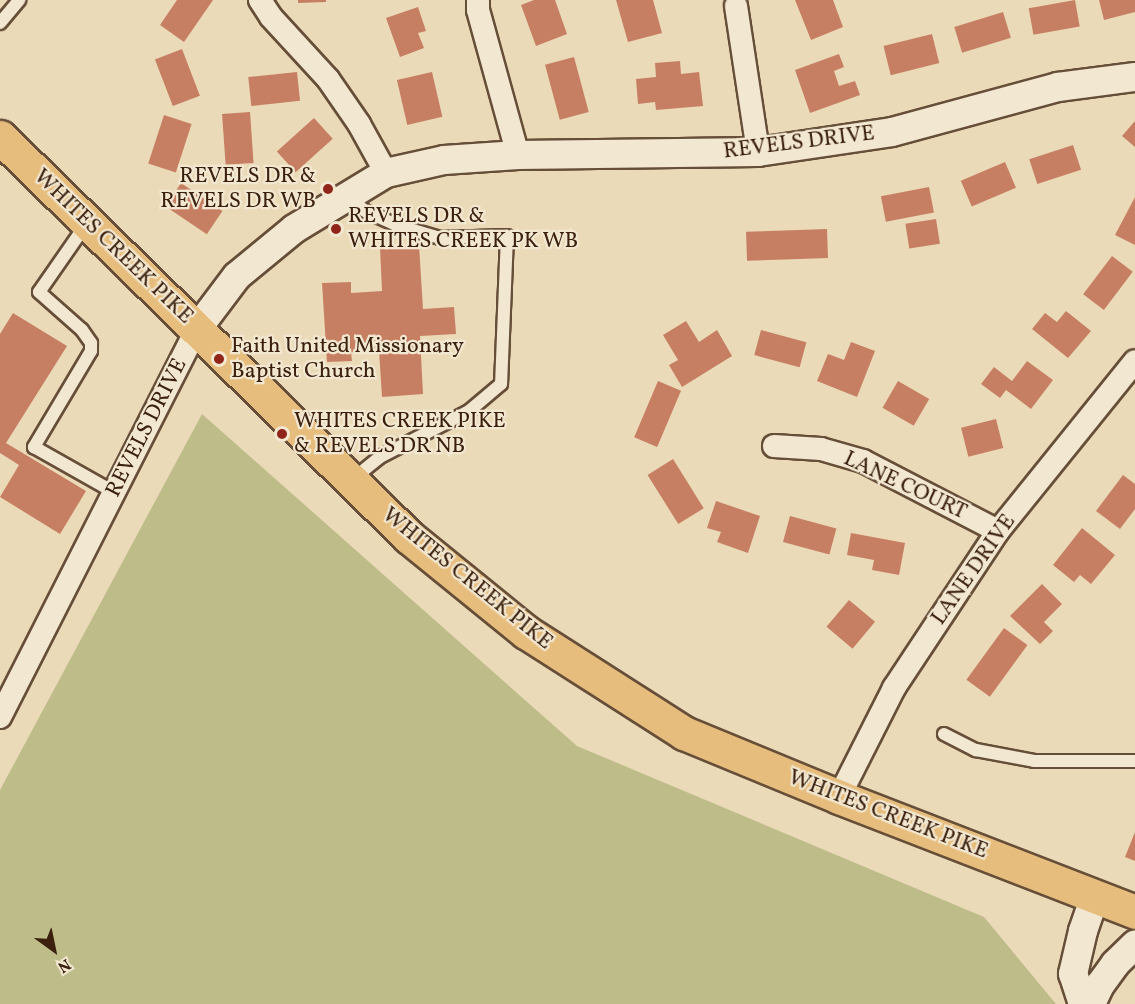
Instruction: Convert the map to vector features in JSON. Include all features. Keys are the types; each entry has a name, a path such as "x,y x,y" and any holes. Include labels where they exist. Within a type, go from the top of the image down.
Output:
{"main road":[{"name":"WHITES CREEK PIKE","path":"0,137 409,537 526,632 684,733 839,797 1135,912"}],"street":[{"path":"260,0 271,16 328,79 359,123 386,173"},
{"path":"478,0 478,10 518,155"},
{"path":"736,6 758,152"},
{"name":"REVELS DRIVE","path":"0,717 197,329 237,276 294,229 386,173 444,160 518,155 758,152 892,132 1058,87 1135,77"},
{"name":"LANE DRIVE","path":"839,797 894,688 998,531 1135,361"},
{"name":"LANE COURT","path":"774,446 821,449 863,461 998,531"},
{"path":"1083,1004 1073,974 1083,931 1095,896"},
{"path":"1091,1004 1100,985 1115,964 1135,945"}],"lane":[{"path":"0,22 19,0"},
{"path":"349,197 365,211 440,238 507,236 501,384 469,411 380,457 352,481"},
{"path":"87,222 39,292 82,330 91,343 91,351 34,447 114,492"},
{"path":"944,734 976,750 1034,761 1135,761"}],"shaded area":[{"path":"202,414 577,746 984,917 1056,1004 0,1004 0,790"}],"building":[{"path":"177,0 213,0 184,42 160,25"},
{"path":"298,0 326,0 326,2 298,3"},
{"path":"534,0 555,0 567,34 536,46 521,5"},
{"path":"616,0 653,0 662,33 628,42"},
{"path":"795,0 833,0 843,27 811,40"},
{"path":"1075,0 1080,27 1033,35 1029,8"},
{"path":"1099,0 1135,0 1135,12 1104,20"},
{"path":"418,7 426,31 418,33 424,48 400,57 386,18"},
{"path":"1003,12 1011,38 962,53 954,27"},
{"path":"932,34 939,63 891,75 883,46"},
{"path":"182,49 200,96 173,106 155,59"},
{"path":"839,54 844,67 834,71 839,86 855,81 860,95 810,113 795,70"},
{"path":"574,57 589,112 560,120 545,65"},
{"path":"680,61 681,74 699,72 703,106 656,110 655,102 638,104 636,79 656,77 655,63"},
{"path":"297,72 300,101 251,106 248,77"},
{"path":"432,72 442,117 407,125 397,80"},
{"path":"250,112 254,163 226,165 222,114"},
{"path":"164,115 192,124 176,172 148,164"},
{"path":"314,118 333,139 296,172 277,151"},
{"path":"1135,121 1135,147 1122,136"},
{"path":"1073,145 1081,170 1037,184 1029,159"},
{"path":"1005,162 1016,188 972,207 961,181"},
{"path":"181,183 222,211 207,234 165,206"},
{"path":"929,187 934,213 886,222 881,196"},
{"path":"1135,197 1135,245 1115,235"},
{"path":"936,219 940,244 909,249 905,224"},
{"path":"827,229 828,258 747,261 746,232"},
{"path":"419,245 423,309 454,307 456,334 420,336 423,394 382,397 379,350 351,352 352,361 327,362 322,283 351,282 351,293 382,291 380,247"},
{"path":"1112,256 1133,272 1104,310 1083,294"},
{"path":"1066,311 1091,331 1068,358 1032,329 1045,313 1057,322"},
{"path":"13,313 67,346 6,443 86,491 60,534 0,497 19,465 0,453 0,334"},
{"path":"686,321 699,342 717,330 732,356 682,387 669,365 678,360 663,335"},
{"path":"761,330 806,342 800,367 754,355"},
{"path":"851,342 875,351 857,397 817,381 828,354 844,360"},
{"path":"1027,361 1053,380 1031,409 1006,390 1000,398 981,384 994,367 1012,381"},
{"path":"658,381 681,391 657,447 634,437"},
{"path":"898,381 929,399 914,426 882,408"},
{"path":"996,419 1003,448 968,457 961,428"},
{"path":"673,459 704,508 678,524 648,475"},
{"path":"1123,475 1135,484 1135,509 1120,529 1096,511"},
{"path":"716,501 760,516 748,553 717,542 721,532 707,528"},
{"path":"790,516 836,528 829,555 783,542"},
{"path":"1082,528 1115,555 1091,584 1080,575 1074,582 1053,565"},
{"path":"851,533 905,543 899,575 872,570 874,560 847,555"},
{"path":"1042,584 1062,604 1044,622 1053,631 1040,644 1010,616"},
{"path":"849,600 875,622 853,649 827,627"},
{"path":"1004,628 1027,645 990,697 966,680"},
{"path":"1135,832 1135,861 1125,857"}],"place":[{"name":"REVELS DR & REVELS DR WB","path":"328,189"},
{"name":"REVELS DR & WHITES CREEK PK WB","path":"336,229"},
{"name":"Faith United Missionary Baptist Church","path":"219,359"},
{"name":"WHITES CREEK PIKE & REVELS DR NB","path":"282,434"}]}
